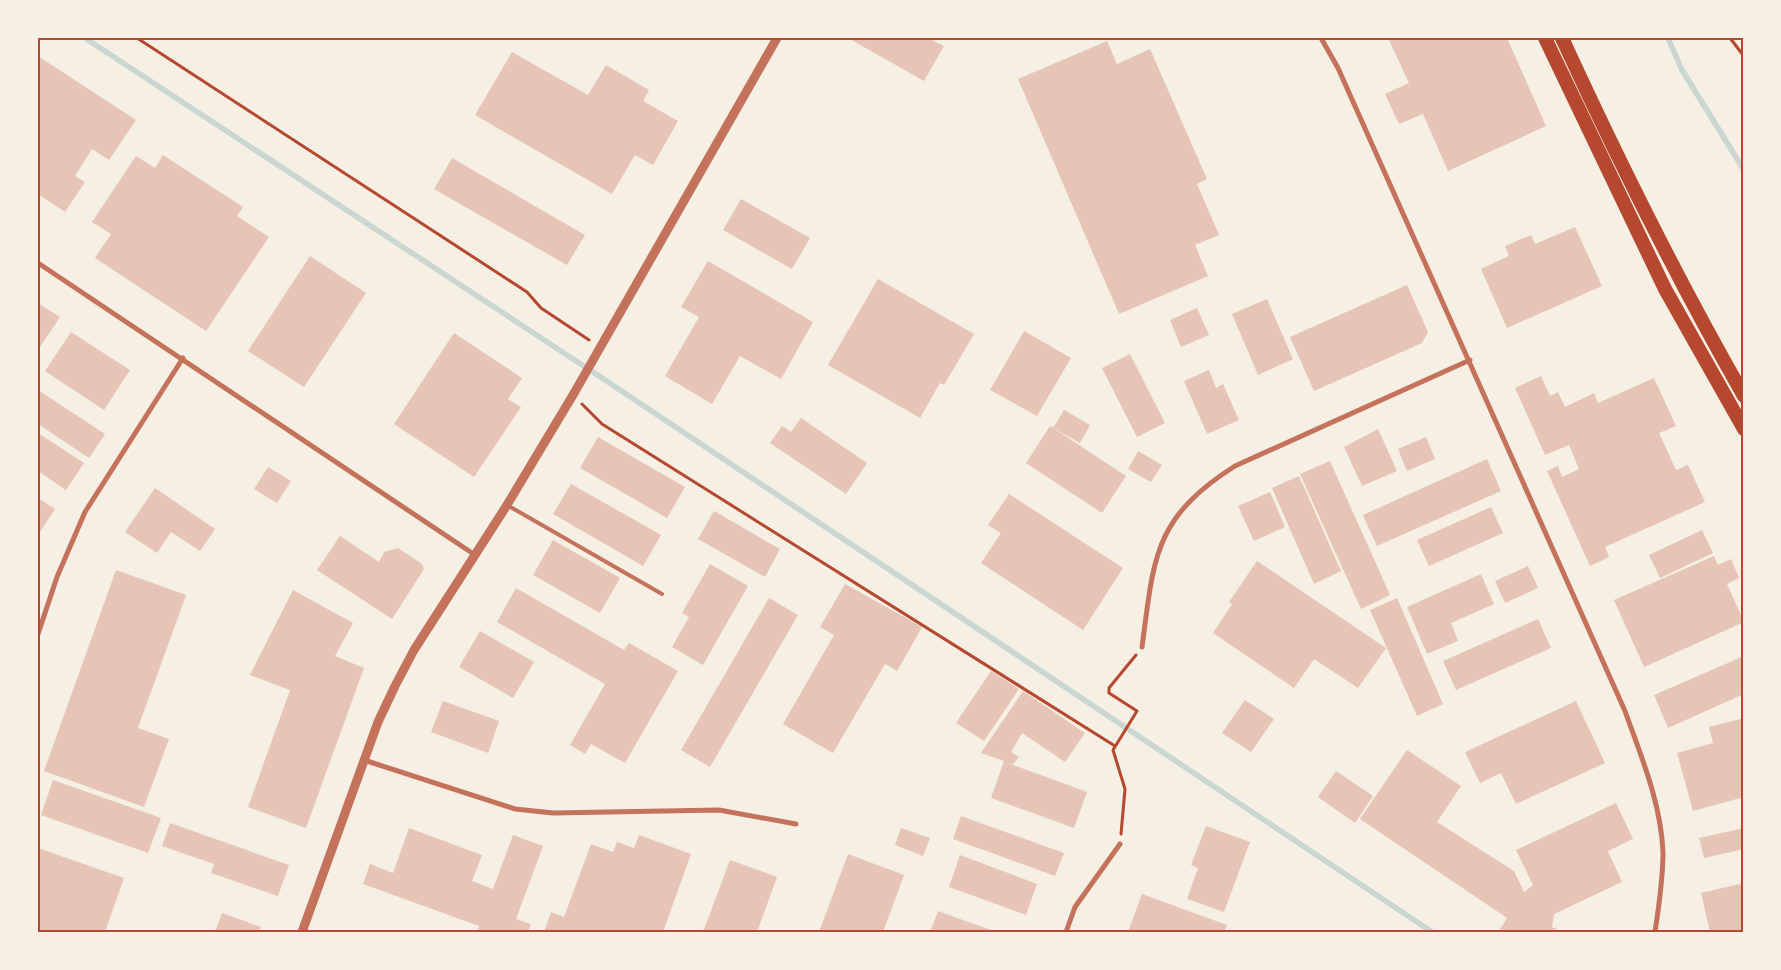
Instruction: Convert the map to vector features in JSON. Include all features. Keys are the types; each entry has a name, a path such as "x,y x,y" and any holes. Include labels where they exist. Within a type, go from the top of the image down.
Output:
{"highway":[{"path":"1545,38 1665,289 1744,429"},
{"path":"1562,38 1616,156 1663,250 1744,396"}],"street":[{"path":"302,932 378,722 399,679 575,391 777,38"},
{"path":"1321,38 1338,68 1625,710 1657,808 1662,851 1661,897 1655,932"},
{"path":"38,263 475,554"},
{"path":"38,634 60,570 85,512 182,358"},
{"path":"1142,647 1153,567 1164,539 1182,508 1208,483 1235,466 1470,360"},
{"path":"364,760 515,809 553,813 719,810 796,824"},
{"path":"1066,932 1075,908 1120,844"}],"lane":[{"path":"507,505 662,594"}],"path":[{"path":"137,38 528,292 541,308 599,347"},
{"path":"1730,38 1743,56 1744,88"},
{"path":"575,391 602,424 1115,746"},
{"path":"1120,844 1124,788 1113,750 1137,711 1109,693 1109,688 1142,647"}],"building":[{"path":"848,38 928,38 944,46 924,81"},
{"path":"1388,38 1507,38 1546,126 1448,171 1423,114 1399,124 1385,94 1409,83"},
{"path":"1107,41 1117,64 1150,49 1207,179 1197,184 1219,235 1195,245 1208,276 1119,314 1018,79"},
{"path":"512,52 588,95 606,65 649,90 643,101 678,121 653,165 635,155 612,194 475,115"},
{"path":"38,56 136,120 109,160 92,149 75,176 85,182 65,212 38,194"},
{"path":"163,155 243,207 237,216 269,237 206,331 95,258 111,234 92,222 136,156 155,168"},
{"path":"452,158 585,235 567,265 434,189"},
{"path":"741,199 810,238 792,269 723,230"},
{"path":"1575,227 1602,286 1507,328 1481,269 1509,256 1505,246 1531,235 1535,244"},
{"path":"310,256 366,293 304,387 248,351"},
{"path":"708,261 813,322 781,379 740,356 712,404 665,376 699,317 681,307"},
{"path":"878,279 974,334 944,385 940,383 920,418 828,365"},
{"path":"1407,285 1428,332 1422,343 1314,391 1290,337"},
{"path":"1267,299 1293,359 1258,375 1232,314"},
{"path":"38,303 60,317 38,350"},
{"path":"1197,308 1209,335 1181,347 1170,320"},
{"path":"1024,331 1071,358 1037,416 990,390"},
{"path":"71,332 130,370 104,410 45,371"},
{"path":"454,333 522,378 508,399 521,407 474,477 394,424"},
{"path":"1130,354 1165,423 1137,437 1102,368"},
{"path":"1209,370 1216,388 1223,384 1239,420 1207,434 1184,381"},
{"path":"1541,376 1550,396 1558,392 1565,407 1594,393 1598,403 1654,378 1676,426 1659,433 1676,470 1688,465 1705,502 1605,547 1609,557 1590,566 1547,471 1558,466 1562,477 1579,469 1569,445 1545,455 1515,388"},
{"path":"38,390 105,434 89,458 38,424"},
{"path":"1064,410 1090,425 1080,443 1053,428"},
{"path":"801,418 867,463 846,494 770,443 782,426 791,432"},
{"path":"1050,426 1126,476 1102,513 1026,463"},
{"path":"1378,429 1397,471 1362,486 1344,447"},
{"path":"38,433 84,463 66,490 38,471"},
{"path":"598,437 685,487 667,518 580,468"},
{"path":"1426,437 1435,459 1407,471 1398,449"},
{"path":"1138,451 1162,465 1151,482 1128,469"},
{"path":"1487,459 1501,491 1377,546 1363,515"},
{"path":"1330,461 1390,595 1361,609 1300,474"},
{"path":"268,467 291,481 277,503 254,489"},
{"path":"1299,476 1341,571 1314,584 1272,488"},
{"path":"571,484 661,535 643,566 553,514"},
{"path":"155,488 215,529 200,551 171,532 157,553 125,532"},
{"path":"1270,492 1285,527 1254,541 1238,506"},
{"path":"1009,494 1123,568 1083,630 981,563 1001,533 988,525"},
{"path":"38,498 55,509 38,535"},
{"path":"1491,507 1503,533 1429,566 1417,540"},
{"path":"714,511 780,549 765,577 698,539"},
{"path":"1702,530 1713,553 1660,578 1649,555"},
{"path":"340,536 379,562 384,552 398,548 422,564 424,569 392,619 317,570"},
{"path":"553,540 620,578 600,613 533,575"},
{"path":"1714,556 1718,565 1731,559 1739,578 1727,584 1744,622 1644,667 1614,600"},
{"path":"1257,561 1386,648 1358,688 1314,659 1294,688 1213,633 1232,604 1229,602"},
{"path":"710,564 748,586 703,665 672,647 689,617 682,613"},
{"path":"1528,566 1538,588 1505,603 1495,581"},
{"path":"116,570 186,595 138,728 169,739 144,807 44,771"},
{"path":"1481,574 1494,604 1451,623 1458,641 1427,654 1407,607"},
{"path":"845,584 922,627 897,671 885,664 833,753 783,724 834,635 820,627"},
{"path":"516,588 624,650 629,643 678,671 625,763 591,744 585,754 570,745 605,684 497,622"},
{"path":"293,590 353,623 335,656 364,668 306,828 248,807 290,690 250,675"},
{"path":"769,598 798,615 710,767 681,750"},
{"path":"1397,598 1443,704 1417,716 1370,610"},
{"path":"1538,619 1551,648 1456,690 1443,661"},
{"path":"480,631 534,662 513,698 459,667"},
{"path":"1744,656 1744,694 1668,728 1654,695"},
{"path":"991,671 1019,689 984,741 956,723"},
{"path":"1023,691 1085,733 1065,762 1022,733 1011,752 1019,757 1013,764 1008,763 1087,792 1074,828 991,798 1004,761 981,753"},
{"path":"1245,700 1274,719 1251,752 1222,733"},
{"path":"443,701 499,721 488,753 431,732"},
{"path":"1576,701 1605,763 1516,804 1501,773 1480,783 1465,752"},
{"path":"1744,718 1744,797 1693,811 1677,753 1713,743 1709,727"},
{"path":"1407,750 1461,786 1437,822 1514,871 1524,892 1533,885 1516,850 1616,803 1633,839 1608,851 1622,882 1554,914 1552,927 1561,932 1499,931 1507,918 1360,819"},
{"path":"1336,771 1373,796 1355,823 1318,797"},
{"path":"53,780 161,818 148,853 41,815"},
{"path":"961,816 1064,853 1055,876 953,839"},
{"path":"170,823 289,865 278,896 211,873 214,864 162,846"},
{"path":"1206,826 1250,842 1224,912 1187,899 1198,868 1191,865"},
{"path":"409,828 482,855 472,881 493,889 513,835 543,846 516,919 531,924 528,932 477,932 479,926 363,884 370,864 393,873"},
{"path":"901,828 930,838 923,856 895,845"},
{"path":"1744,828 1744,849 1704,858 1699,838"},
{"path":"639,835 691,854 663,932 544,932 551,912 564,917 591,844 613,852 617,842 634,848"},
{"path":"38,848 124,878 105,932 38,932"},
{"path":"848,854 904,875 883,932 819,932"},
{"path":"960,855 1037,884 1026,915 949,887"},
{"path":"730,860 777,877 757,932 703,932"},
{"path":"1744,883 1744,932 1710,932 1701,893"},
{"path":"1142,894 1227,925 1224,932 1128,932"},
{"path":"938,911 996,932 930,932"},
{"path":"222,913 261,927 259,932 215,932"}],"waterway":[{"path":"85,38 608,382 1432,932"},
{"path":"1668,38 1682,70 1744,170"}]}
